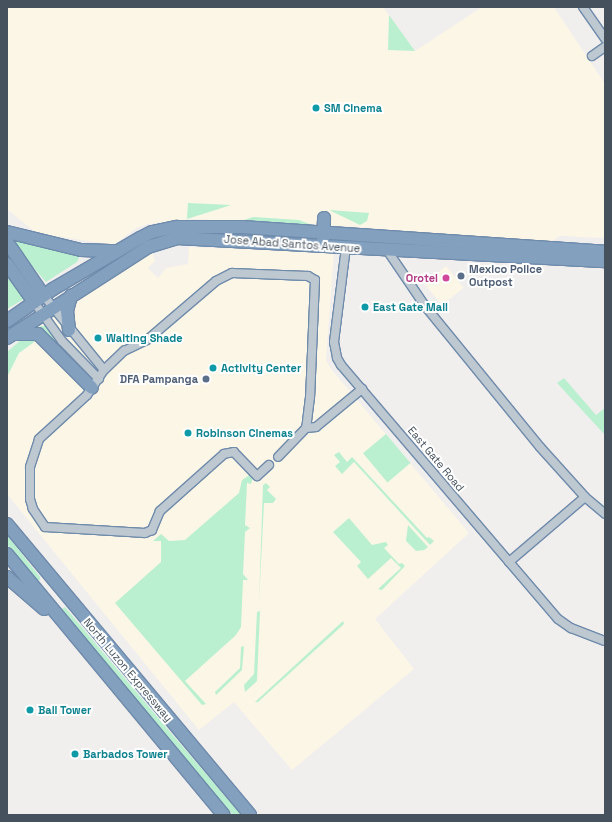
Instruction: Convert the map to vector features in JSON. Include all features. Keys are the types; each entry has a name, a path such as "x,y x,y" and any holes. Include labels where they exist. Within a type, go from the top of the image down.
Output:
{"highway":[{"path":"324,218 324,236"},
{"name":"Jose Abad Santos Avenue","path":"7,321 39,299 152,232 181,227 242,227 324,236 489,250 592,256 605,261"},
{"path":"7,232 89,252 120,250"},
{"path":"233,239 255,234 324,236 430,251"},
{"name":"Jose Abad Santos Avenue","path":"9,336 122,262 160,242 181,238 233,239 387,250 489,250"},
{"path":"7,242 39,299"},
{"name":"Jose Abad Santos Avenue","path":"592,256 605,252"},
{"path":"7,264 39,299"},
{"path":"69,330 67,311 71,296"},
{"path":"9,336 38,334 95,383"},
{"name":"North Luzon Expressway","path":"7,524 250,815"},
{"name":"North Luzon Expressway","path":"7,554 224,815"},
{"path":"7,576 86,650"}],"street":[{"path":"583,7 605,39"},
{"path":"592,56 605,47"},
{"name":"East Gate Road","path":"346,247 335,350 341,365 563,623 605,641"},
{"path":"387,250 425,306 540,447 585,497 605,514"},
{"path":"269,465 257,476 234,452 224,454 160,511 152,530 145,533 45,527 33,508 30,499 30,467 35,448 39,440 95,383 104,370 124,351 147,340 226,275 247,272 312,277 316,284 306,428 278,458"},
{"path":"39,299 47,311 62,341 95,383"},
{"path":"39,299 47,311 69,330 104,370"},
{"path":"306,428 316,427 362,389"},
{"path":"509,562 585,497"}],"shaded area":[{"path":"7,7 383,7 415,51 482,7 554,7 605,84 605,238 560,236 550,242 358,227 192,219 148,224 136,228 114,245 36,233 7,209"},
{"path":"189,247 334,253 326,360 331,369 469,533 375,619 414,669 292,770 234,702 199,730 7,494 7,352 38,327 136,261 152,252 155,261 148,268 158,278 166,268 188,264"},
{"path":"446,266 464,288 442,305 424,284"}],"green space":[{"path":"389,15 415,51 388,50"},
{"path":"188,203 231,205 187,219"},
{"path":"329,210 369,213 367,221 360,225"},
{"path":"253,217 299,220 312,225 244,220"},
{"path":"18,241 75,253 79,258 77,262 46,282 15,246 14,242"},
{"path":"7,272 24,299 7,309"},
{"path":"41,326 45,326 94,379 91,381 60,347 37,329"},
{"path":"22,339 37,340 19,353 7,377 7,352"},
{"path":"564,378 596,415 605,408 605,435 557,383"},
{"path":"386,434 410,463 387,482 363,453"},
{"path":"339,452 347,462 352,457 427,538 429,537 434,541 430,545 354,462 342,474 335,466 340,462 334,455"},
{"path":"251,474 253,477 251,484 247,483 245,525 250,528 245,532 243,574 248,580 243,580 241,627 236,635 185,681 206,704 202,705 115,603 161,562 161,541 153,541 161,534 169,541 185,540 239,493 242,480"},
{"path":"266,483 270,487 267,490 276,499 273,503 264,503 259,602 263,485"},
{"path":"349,518 372,545 386,542 388,545 384,548 399,564 402,563 405,566 382,590 378,589 401,568 391,558 368,579 357,566 361,562 333,532"},
{"path":"408,525 428,547 424,550 416,551 406,541"},
{"path":"7,535 40,577 40,580 36,580 7,544"},
{"path":"65,607 241,815 233,815 181,755 63,612 62,609"},
{"path":"260,611 257,681 245,692 244,685 254,674 257,612"},
{"path":"343,621 344,624 258,702 255,702"},
{"path":"244,646 242,670 216,695 215,692 240,668 241,647"}],"place":[{"name":"SM Cinema","path":"316,108"},
{"name":"Mexico Police Outpost","path":"461,276"},
{"name":"Orotel","path":"446,278"},
{"name":"East Gate Mall","path":"365,307"},
{"name":"Waiting Shade","path":"98,338"},
{"name":"Activity Center","path":"213,368"},
{"name":"DFA Pampanga","path":"206,379"},
{"name":"Robinson Cinemas","path":"188,433"},
{"name":"Bali Tower","path":"30,710"},
{"name":"Barbados Tower","path":"75,754"}]}
